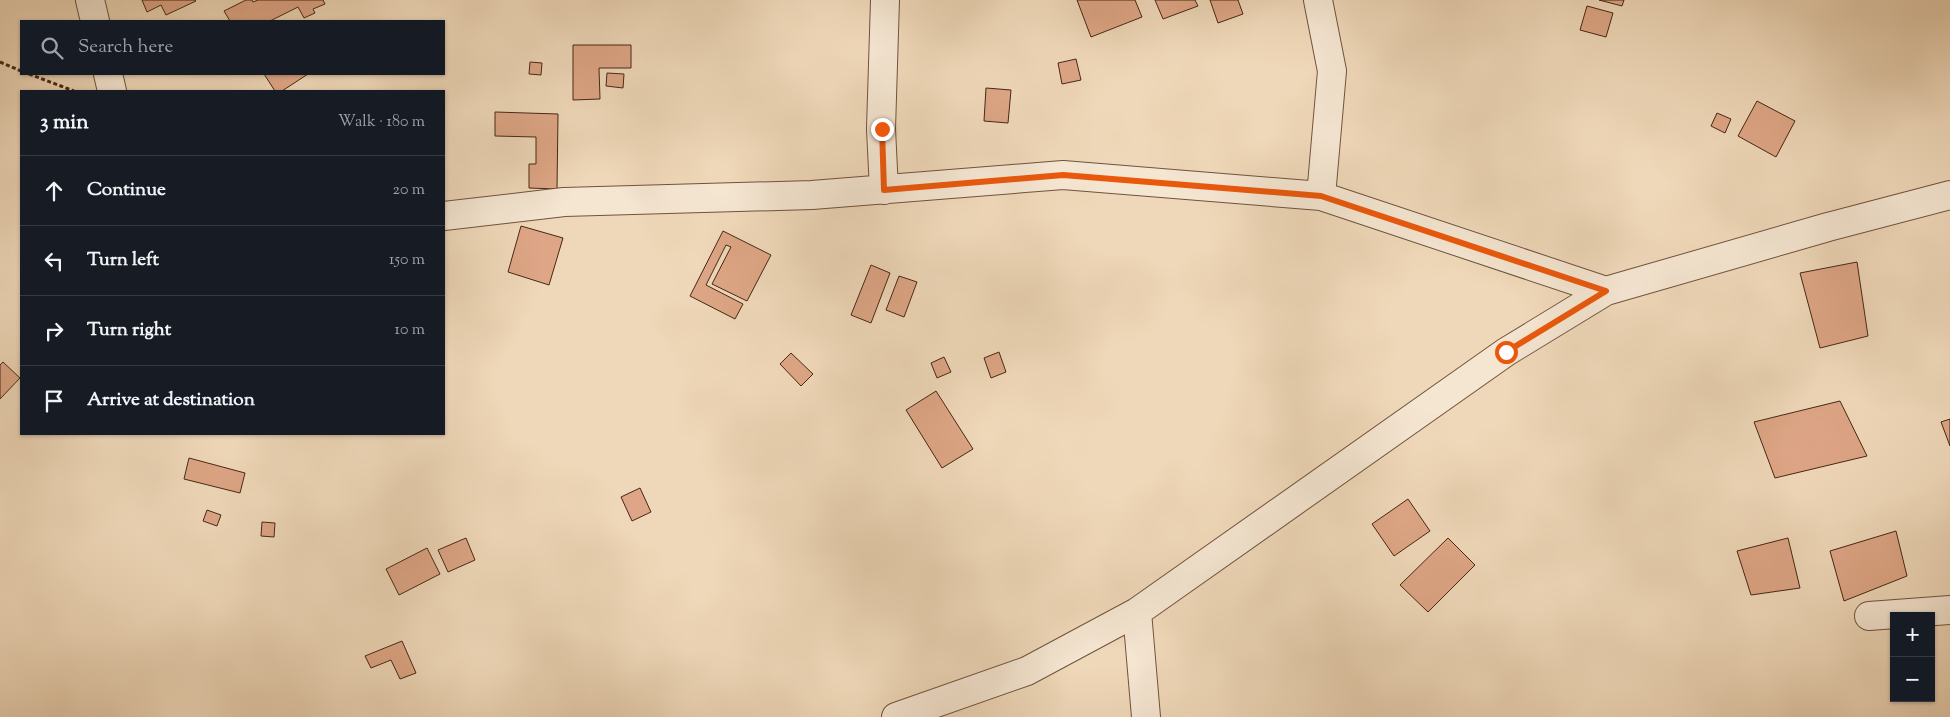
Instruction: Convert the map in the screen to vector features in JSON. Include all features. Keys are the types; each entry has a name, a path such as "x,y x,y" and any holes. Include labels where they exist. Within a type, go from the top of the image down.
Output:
{"street":[{"path":"90,0 95,20"},
{"path":"884,190 882,129 885,0"},
{"path":"1318,0 1332,71 1321,196"},
{"path":"108,75 112,90"},
{"path":"445,216 564,202 812,195 1063,175 1321,196 1606,291"},
{"path":"896,717 1027,671 1137,612 1506,352 1606,291 1828,227 1950,195"},
{"path":"1868,616 1950,610"},
{"path":"1137,612 1146,717"}],"path":[{"path":"0,62 20,70"},
{"path":"32,75 71,90"}],"building":[{"path":"142,0 196,1 166,15 161,5 147,12"},
{"path":"246,0 252,0 253,2 258,0 323,0 325,4 313,9 315,13 304,18 298,7 272,20 229,20 224,11"},
{"path":"1077,0 1135,0 1142,17 1091,37"},
{"path":"1155,0 1195,0 1198,6 1163,19"},
{"path":"1210,0 1238,0 1243,14 1218,23"},
{"path":"1599,0 1624,0 1622,6"},
{"path":"1587,6 1613,13 1606,37 1580,30"},
{"path":"573,45 631,45 631,68 599,68 600,99 573,100"},
{"path":"1076,59 1081,80 1062,84 1058,63"},
{"path":"530,62 542,63 541,75 529,74"},
{"path":"607,73 624,74 623,88 606,86"},
{"path":"265,75 306,75 284,90 274,90"},
{"path":"986,88 1011,90 1008,123 984,121"},
{"path":"1757,101 1795,121 1776,157 1738,136"},
{"path":"495,112 558,114 557,189 529,188 529,164 536,164 536,137 495,136"},
{"path":"1717,113 1731,119 1725,133 1711,126"},
{"path":"521,226 563,238 549,285 508,272"},
{"path":"723,231 771,255 747,301 712,284 731,247 726,245 706,285 743,304 735,319 690,296"},
{"path":"1857,262 1868,336 1820,348 1800,273"},
{"path":"871,265 890,273 871,323 851,315"},
{"path":"899,276 917,282 904,317 886,310"},
{"path":"999,352 1006,372 991,378 984,358"},
{"path":"791,353 813,374 801,386 780,364"},
{"path":"944,357 951,372 937,378 931,363"},
{"path":"3,362 20,378 0,399 0,365"},
{"path":"936,391 973,449 942,468 906,410"},
{"path":"1840,401 1867,456 1775,478 1754,422"},
{"path":"1950,419 1950,446 1941,422"},
{"path":"189,458 245,473 240,493 184,479"},
{"path":"640,488 651,512 632,521 621,497"},
{"path":"1408,499 1430,531 1394,556 1372,524"},
{"path":"207,510 221,515 217,526 203,521"},
{"path":"262,522 275,523 274,537 261,536"},
{"path":"1896,531 1907,576 1844,601 1830,551"},
{"path":"466,538 475,560 448,572 438,550"},
{"path":"1448,538 1475,565 1428,612 1400,585"},
{"path":"1788,538 1800,588 1751,595 1737,551"},
{"path":"427,548 440,574 399,595 386,569"},
{"path":"402,641 416,673 400,679 391,660 371,668 365,656"}],"route":[{"path":"882,129 884,190 1063,175 1321,196 1606,291 1506,352"}]}
